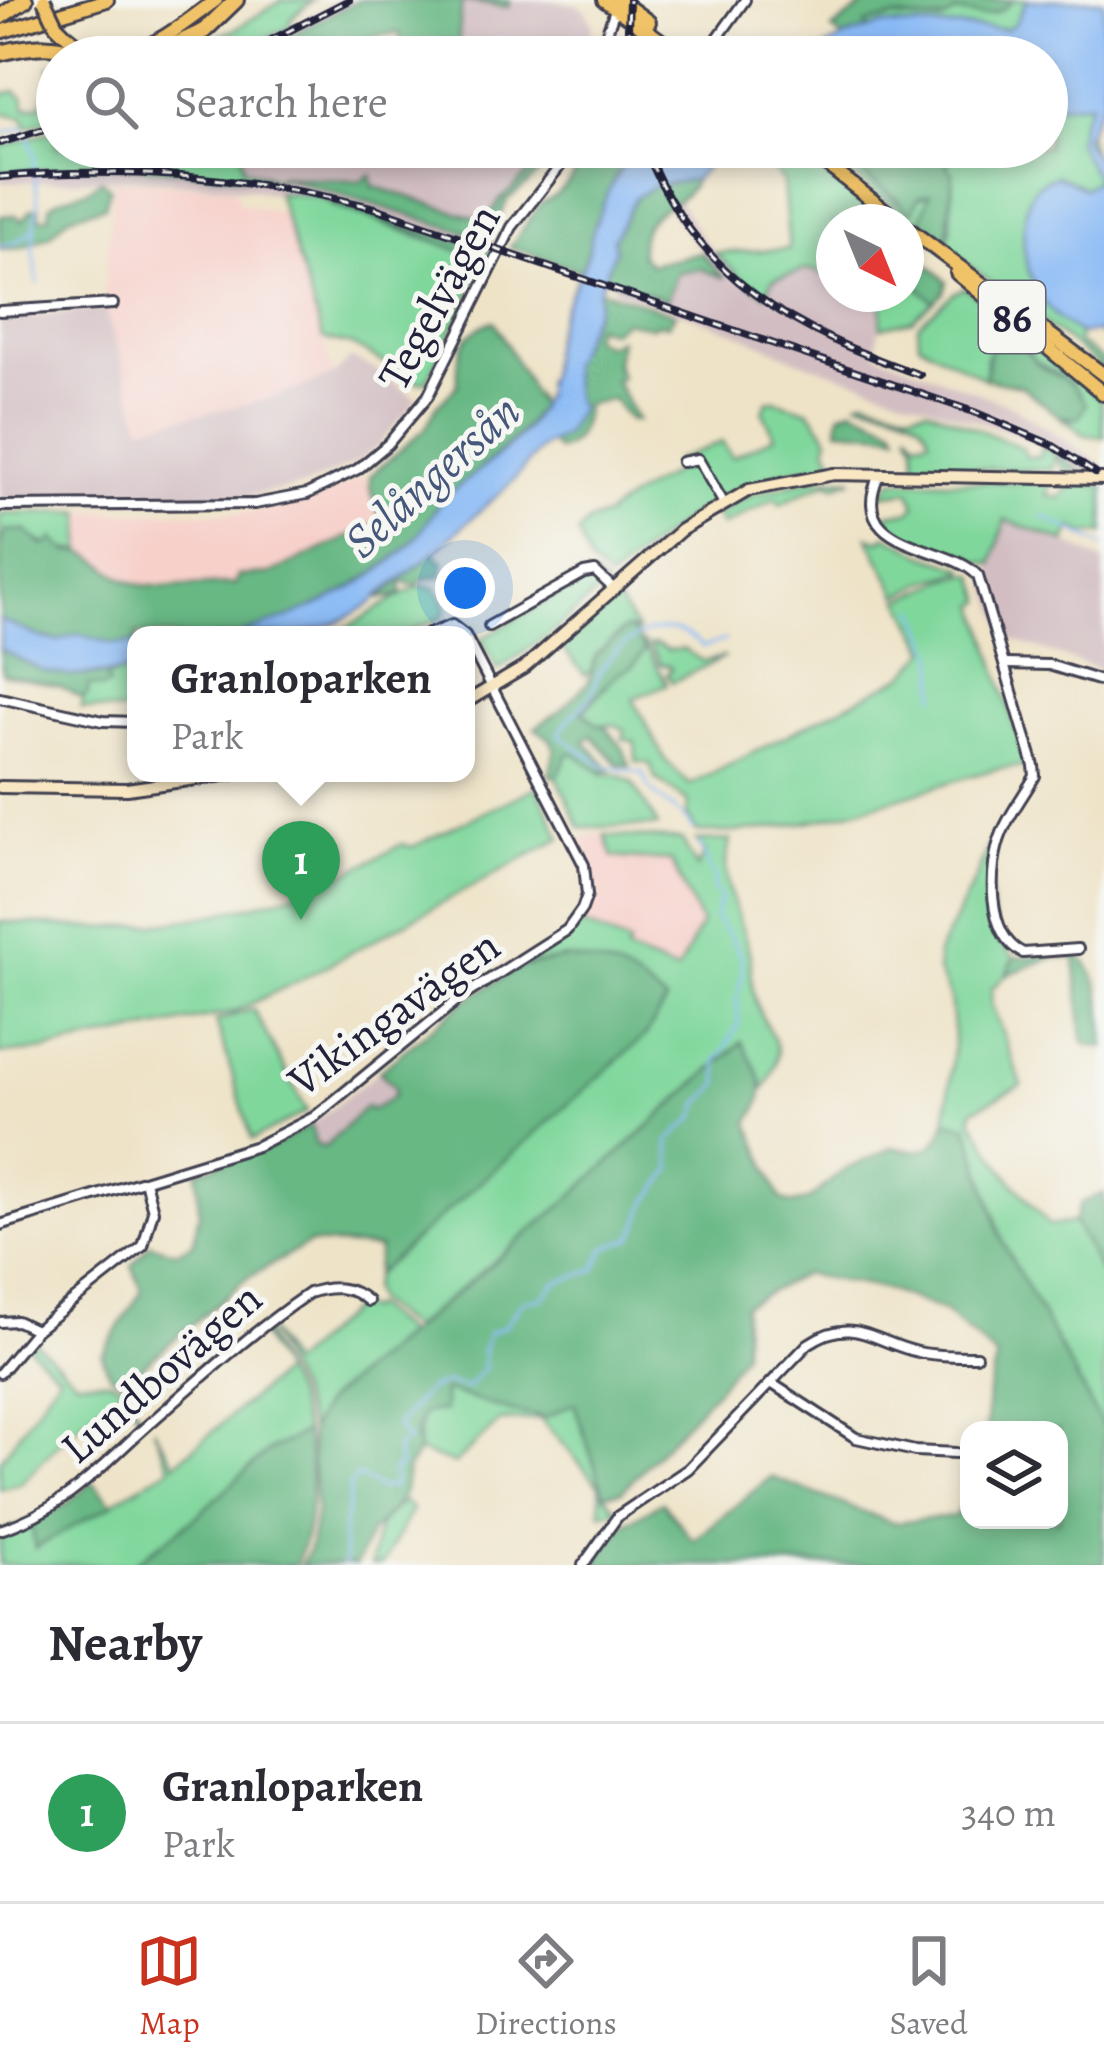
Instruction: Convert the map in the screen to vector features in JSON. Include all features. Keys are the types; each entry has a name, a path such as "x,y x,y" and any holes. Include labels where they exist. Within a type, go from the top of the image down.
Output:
{"highway":[{"path":"0,16 25,0"},
{"path":"191,36 204,31 236,0"},
{"path":"0,53 36,46"}],"main road":[{"path":"48,0 66,36"},
{"path":"0,32 107,0"},
{"path":"155,36 206,0"},
{"path":"170,36 216,0"},
{"path":"615,2 660,36"},
{"path":"59,23 79,36"},
{"name":"86","path":"831,168 876,204"},
{"name":"86","path":"924,241 1104,375"},
{"name":"86","path":"924,242 1104,394"}],"street":[{"path":"719,36 745,0"},
{"path":"604,36 615,2"},
{"name":"Tegelvägen","path":"0,506 255,504 308,494 358,469 388,445 428,396 512,227 558,168"},
{"path":"0,311 113,304"},
{"path":"682,462 698,459 723,502"},
{"path":"880,474 871,492 871,507 881,525 905,542 965,565 979,576 1035,771 998,846 994,887 999,926 1009,945 1023,953 1078,949"},
{"path":"475,697 540,655 681,530 749,490 811,476 1104,479"},
{"path":"489,626 584,573 595,571 614,589"},
{"name":"Vikingavägen","path":"0,1226 257,1146 314,1117 460,998 574,923 587,896 584,866 475,653"},
{"path":"1005,664 1049,665 1104,682"},
{"path":"0,698 103,721 127,722"},
{"path":"0,787 127,789 175,782"},
{"path":"0,1373 36,1330 142,1246 153,1211 146,1181"},
{"name":"Lundbovägen","path":"0,1530 48,1512 67,1498 173,1403 309,1293 337,1288 368,1301"},
{"path":"0,1322 17,1321 36,1330"},
{"path":"584,1565 618,1516 688,1469 808,1344 840,1329 864,1332 914,1351 976,1356"},
{"path":"771,1383 856,1438 915,1451 956,1453"}],"shaded area":[{"path":"337,0 359,0 290,36 270,36"},
{"path":"510,0 576,4 593,24 591,36 459,36 462,1 509,7"},
{"path":"147,168 281,180 389,207 495,242 491,250 373,213 250,189 130,178 0,183 0,172"},
{"path":"535,168 500,199 486,221 373,186 370,175 360,181 244,169"},
{"path":"650,168 660,168 707,244 758,292 766,294 773,279 816,271 816,312 881,312 876,353 1012,406 1104,466 1104,486 1065,458 1015,434 797,360 740,334 613,289 615,283 667,300 677,272 701,269 722,276 676,221"},
{"path":"114,180 234,189 240,203 283,214 334,375 266,400 142,427 106,316"},
{"path":"105,309 142,426 266,400 334,375 351,358 417,399 378,446 305,486 252,495 142,502 0,503 0,319"},
{"path":"364,477 383,521 270,574 238,576 237,584 135,584 82,550 82,512 240,513 315,499"},
{"path":"1004,519 1104,562 1104,671 1008,638 987,585"},
{"path":"605,835 613,857 671,860 701,924 677,972 626,952 629,944 582,924 596,888 580,839"},
{"path":"379,1071 395,1087 394,1096 371,1111 366,1107 324,1147 316,1146 311,1125"}],"green space":[{"path":"283,0 313,0 292,18 288,28 270,36 218,36"},
{"path":"359,0 510,0 509,7 462,1 459,36 290,36"},
{"path":"871,0 1013,0 987,15 956,12 936,21 888,19 866,24 869,29 849,36 832,30"},
{"path":"1013,0 1027,0 1015,24 1006,29 895,25 869,29 865,23 895,18 940,22 956,12 992,14"},
{"path":"15,91 26,108 36,106 36,124 27,127 24,117 0,113 0,95"},
{"path":"1091,101 1085,115 1097,180 1086,188 1057,176 1045,181 1030,197 1026,230 1038,291 1055,314 1078,332 1078,343 1103,361 1104,369 924,230 924,204 900,204 931,194 926,228 947,240 953,173 948,168 1068,168 1068,104"},
{"path":"36,136 36,168 65,168 0,172 0,147"},
{"path":"147,168 244,168 281,180"},
{"path":"535,168 543,168 507,200 489,239 278,176 360,181 371,175 373,186 486,221 500,200"},
{"path":"578,168 622,168 581,271 510,247 542,202"},
{"path":"772,168 816,168 862,204 816,204 816,271 773,279 766,295 715,253 789,249 783,182"},
{"path":"843,168 855,168 900,204 890,204"},
{"path":"855,168 948,168 953,172 947,241 924,224 930,194 919,197 916,204 901,204"},
{"path":"695,179 681,198 646,224 641,255 650,264 701,253 725,278 701,269 677,272 667,300 604,277 615,250 613,239 636,197 657,185"},
{"path":"101,180 110,188 105,206 69,216 51,235 20,248 0,249 0,216 16,215 22,221 39,208 40,218 49,217 50,206"},
{"path":"277,192 319,198 467,250 470,244 491,250 427,381 418,382 352,345 323,339"},
{"path":"329,201 470,244 464,252"},
{"path":"924,261 947,281 934,301 924,293"},
{"path":"924,287 934,301 924,310"},
{"path":"966,288 1101,398 1104,437 1085,435 1059,416 1073,420 1071,383 1033,359 1026,347 986,356 985,379 919,343 918,325"},
{"path":"599,289 675,314 668,325 624,321 611,331 595,326 592,337 606,345 619,339 616,364 621,377 615,380 637,421 629,420 613,399 585,405 575,439 557,450 550,443 565,434 575,403 570,364 598,304"},
{"path":"882,312 921,312 912,320 881,327"},
{"path":"494,321 540,406 509,443 443,499 406,548 337,596 270,626 127,626 127,643 79,634 58,641 41,638 0,620 0,545 6,531 25,530 43,545 53,538 68,552 89,554 127,581 173,587 236,584 238,576 270,574 382,521 370,476 425,429 437,406 458,385 463,346"},
{"path":"1012,335 1039,365 1073,386 1086,404 1079,418 1059,416 1021,386 985,379 991,339"},
{"path":"864,398 910,411 928,408 1023,448 1026,457 1039,456 1042,446 1079,470 1065,470 1055,456 1052,470 916,467 915,444 908,429 917,440 930,438 926,428 911,415 859,401"},
{"path":"767,401 810,411 829,438 827,446 835,464 768,477 739,488 687,519 610,580 590,564 578,534 588,524 678,470 676,460 722,442 732,457 775,436 763,412"},
{"path":"852,408 894,426 899,434 838,429 840,413"},
{"path":"814,478 853,479 835,486 823,484 780,504 776,498 722,526 716,515 750,495"},
{"path":"893,480 1052,483 1047,495 1061,498 1070,485 1100,485 1104,487 1104,533 1087,534 1072,527 1066,542 1005,520 993,564 945,548 935,551 908,538 881,514 909,512 915,506 910,491 880,495"},
{"path":"82,512 82,550 6,532 0,545 0,514"},
{"path":"886,535 965,571 928,581 899,596 868,537 882,541"},
{"path":"437,549 436,555 444,562 441,577 422,579 416,586 405,582 402,594 378,599"},
{"path":"592,575 606,585 551,633 498,670 481,639"},
{"path":"976,576 984,601 978,605 1026,766 996,769 811,821 735,832 697,832 687,815 688,802 655,778 650,764 636,761 635,742 623,739 625,730 598,725 582,713 617,674 633,666 644,643 667,684 633,699 665,760 690,785 905,675 928,650 901,600"},
{"path":"422,586 436,589 446,608 442,617 422,626 349,626 353,624"},
{"path":"615,597 637,630 623,630 596,655 585,675 561,646"},
{"path":"627,628 645,650 582,711 604,725 623,748 630,766 618,764 591,735 585,742 611,770 600,772 574,753 568,754 557,777 549,776 555,749 535,728 589,681 596,655"},
{"path":"650,645 668,650 683,649 703,661 725,657 672,682 667,674 671,670 661,665"},
{"path":"0,649 52,671 107,675 109,684 103,688 88,685 88,694 82,698 58,686 3,674"},
{"path":"127,673 127,712 81,708 88,685"},
{"path":"575,753 603,774 632,782 658,826 580,827 557,777 568,754"},
{"path":"537,787 561,838 302,979 234,1012 45,1050 0,1054 0,922 89,928 140,925 257,904 332,878 402,844 412,847"},
{"path":"995,829 989,880 992,914 1014,958 992,989 991,1003 1022,1085 973,1110 972,1119 1005,1172 1050,1226 1074,1222 1104,1279 1104,1429 1003,1243 968,1125 946,1121 954,1037 950,998 938,972 937,954"},
{"path":"605,835 682,840 697,868 705,852 696,841 731,840 728,884 750,956 754,997 777,1050 773,1072 765,1088 741,1042 560,1207 411,1329 375,1301 371,1289 375,1275 646,1035 567,958 521,967 560,945 582,924 629,944 627,952 677,972 701,924 671,861 613,857"},
{"path":"1072,952 1083,959 1096,981 1104,1047 1085,1044 1083,1039 1075,958 1054,957 1006,975 1014,958"},
{"path":"567,958 621,971 666,1002 646,1035 375,1275 379,1248 310,1243 246,1279 125,1381 109,1374 102,1355 142,1290 132,1265 150,1244 175,1252 193,1244 199,1212 197,1171 274,1146 311,1125 316,1145 325,1147 366,1106 371,1110 394,1096 395,1087 379,1071 466,1000 521,967"},
{"path":"253,1009 307,1111 252,1140 216,1021"},
{"path":"742,1042 762,1091 749,1123 780,1198 788,1203 805,1201 841,1173 892,1147 912,1151 932,1146 946,1121 967,1125 1003,1243 1104,1429 1104,1565 594,1565 624,1524 662,1502 693,1540 771,1477 893,1523 955,1516 960,1508 960,1529 1068,1529 1068,1421 986,1421 997,1358 944,1311 884,1289 804,1274 744,1305 743,1353 715,1391 622,1491 604,1494 574,1403 546,1418 444,1390 444,1411 423,1413 415,1432 418,1452 407,1469 403,1497 370,1533 356,1565 300,1565 309,1551 316,1511 310,1430 325,1402 560,1207"},
{"path":"1104,1193 1104,1279 1074,1222 1081,1203"},
{"path":"355,1306 368,1310 373,1306 406,1334 325,1402 310,1430 267,1329 290,1365"},
{"path":"263,1332 295,1398 305,1432 267,1452 191,1521 132,1565 0,1565 0,1531 31,1523 36,1548 170,1468 153,1427 175,1464 282,1372"},
{"path":"34,1341 76,1380 123,1385 143,1421 121,1389 21,1483 0,1489 0,1461 59,1375 29,1347"},
{"path":"444,1390 526,1412 574,1403 604,1494 618,1510 601,1513 600,1486 540,1419 500,1421 454,1464 418,1452 422,1417"},
{"path":"305,1432 311,1500 295,1565 132,1565 191,1521 267,1452"},
{"path":"93,1482 113,1504 35,1548 31,1523"},
{"path":"404,1502 412,1509 382,1565 371,1565 378,1529"}],"water":[{"path":"1027,0 1104,0 1104,98 1084,139 1104,172 1104,338 1098,332 1082,334 1054,314 1035,286 1025,253 1026,211 1037,186 1057,176 1085,188 1097,179 1077,143 1091,102 1068,104 1068,36 849,36 883,25 1006,29 1015,24"},
{"path":"623,168 705,168 695,179 657,185 635,197 613,239 615,250 598,292 598,304 570,364 575,403 580,407 565,434 541,448 512,482 367,606 325,626 264,626 312,608 383,568 420,533 447,496 526,428 547,383 557,325"},
{"path":"0,620 58,641 79,634 127,643 127,672 70,676 43,671 0,649"}],"waterway":[{"path":"0,134 25,127"},
{"path":"28,137 35,169"},
{"path":"35,177 38,201 33,244 38,283"},
{"path":"0,246 17,242 35,228"},
{"path":"1042,516 1104,546"},
{"path":"916,609 936,658 936,696"},
{"path":"693,829 652,791 643,773 604,766 559,735 591,695 610,658 633,639 661,630 675,631 703,647 725,640"},
{"path":"699,844 715,879 713,889 721,897 715,917 742,960 738,991"},
{"path":"444,1383 467,1388 484,1368 488,1333 504,1327 523,1301 542,1298 555,1283 595,1270 606,1247 633,1238 646,1204 672,1170 669,1141 695,1117 700,1103 719,1084 717,1061 738,1026 737,996"},
{"path":"344,1565 350,1485 359,1476 380,1489 394,1486 393,1470 400,1467 396,1448 408,1440 396,1426 429,1389 440,1385"}],"railway":[{"path":"279,36 349,0"},
{"path":"628,36 629,0"},
{"path":"0,143 36,132"},
{"path":"655,168 692,232 754,294 831,339 920,375"},
{"path":"0,177 94,173 189,177 375,208 974,412 1052,445 1095,473"}],"place":[{"name":"Granloparken","path":"301,920"}],"water label":[{"name":"Selångersån","path":"432,476"}]}
